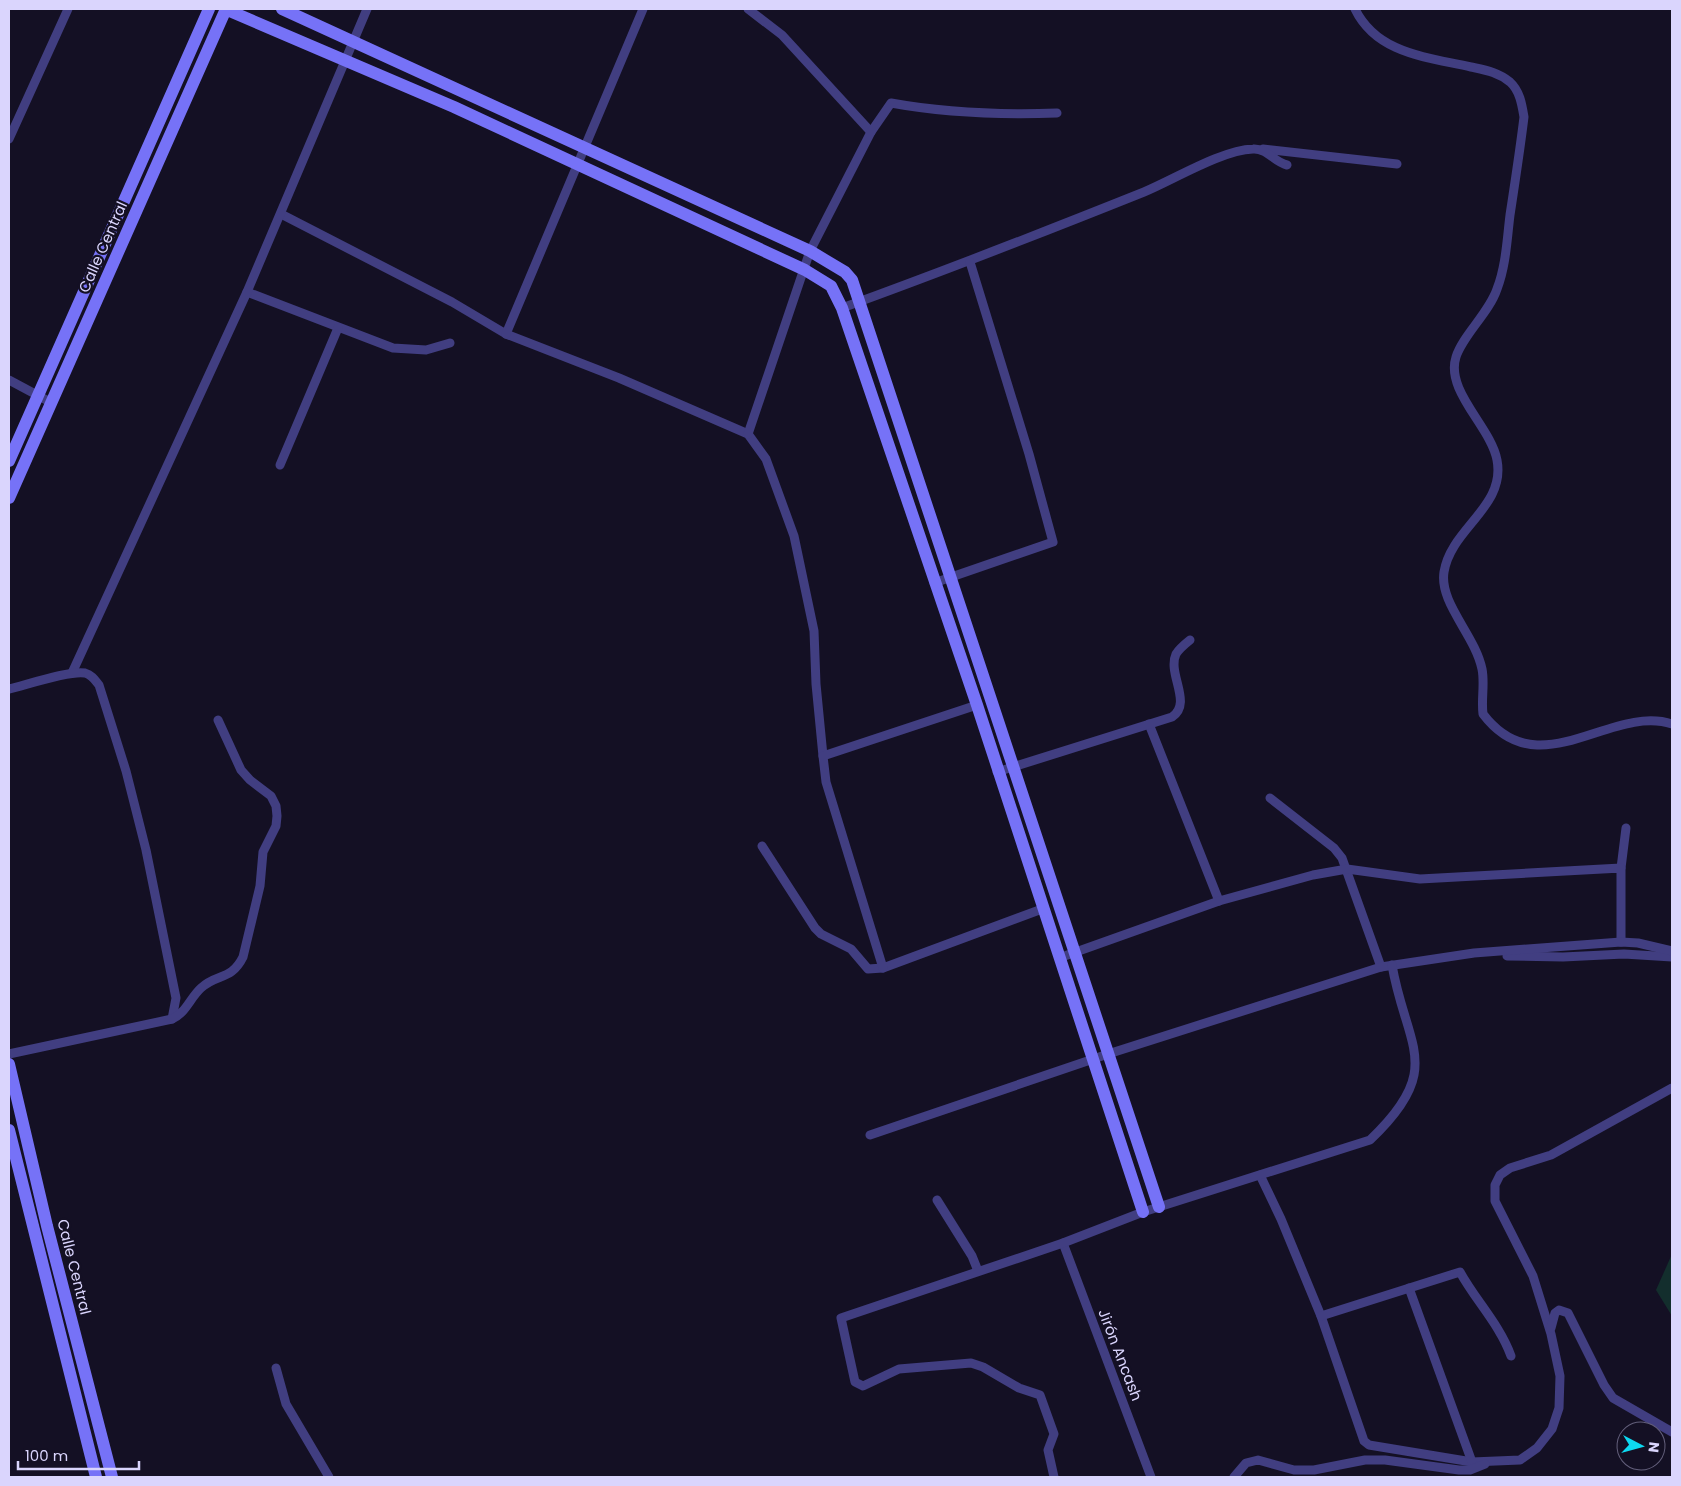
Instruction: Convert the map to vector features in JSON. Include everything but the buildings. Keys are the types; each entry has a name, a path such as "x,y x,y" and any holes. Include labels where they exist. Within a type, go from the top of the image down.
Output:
{"street":[{"path":"9,139 68,9"},
{"name":"Calle Central","path":"9,461 210,9"},
{"path":"226,9 343,61 454,107 805,270 830,286 842,308 934,584 977,705 1042,909 1143,1212"},
{"name":"Calle Central","path":"9,498 226,9"},
{"path":"282,9 810,251 845,272 852,280 1159,1207"},
{"path":"72,673 247,292 343,61 367,9"},
{"path":"506,334 643,9"},
{"path":"748,9 782,35 871,132"},
{"path":"1355,9 1361,20 1378,39 1401,51 1494,72 1511,83 1521,98 1524,117 1506,249 1497,289 1456,357 1455,375 1462,395 1497,458 1498,472 1495,492 1481,513 1462,534 1448,560 1444,573 1446,598 1466,628 1482,669 1483,714 1497,729 1510,738 1536,745 1555,745 1630,724 1664,721 1672,724"},
{"path":"748,434 810,251 871,132 890,103 990,115 1057,113"},
{"path":"1256,148 1268,153 1280,163 1287,164"},
{"path":"842,308 970,262 1170,181 1224,156 1256,148 1397,164"},
{"path":"281,214 452,302 506,334 619,378 748,434 766,459 794,536 814,632 816,684 826,782 883,968"},
{"path":"934,584 1053,542 1029,454 970,262"},
{"path":"247,292 393,348 426,350 450,343"},
{"path":"280,465 338,328"},
{"path":"9,380 52,403"},
{"path":"998,772 1172,717 1180,708 1175,661 1176,654 1190,640"},
{"path":"9,689 72,673 84,673 92,676 99,685 126,771 146,850 176,998 172,1020"},
{"path":"823,756 977,705"},
{"path":"9,1054 172,1020 182,1013 203,986 231,973 238,966 243,957 260,886 263,852 277,821 274,801 241,770 218,720"},
{"path":"1149,724 1219,901"},
{"path":"1270,798 1334,848 1347,869 1381,967"},
{"path":"1621,942 1621,868 1626,828"},
{"path":"762,846 815,928 821,934 851,949 868,969 883,968 1042,909"},
{"path":"1059,958 1219,901 1313,874 1347,869 1420,879 1621,868"},
{"path":"870,1135 1108,1054 1381,967 1462,955 1621,942 1638,943 1672,951"},
{"path":"1462,955 1563,957 1624,954 1672,957"},
{"path":"1054,1477 1048,1450 1054,1434 1042,1398 983,1367 971,1363 899,1369 864,1386 855,1382 840,1322 843,1315 913,1294 1063,1243 1143,1212 1370,1140 1387,1123 1413,1083 1417,1064 1413,1039 1392,965"},
{"name":"Calle Central","path":"9,1064 47,1226 112,1477"},
{"path":"1260,1175 1281,1219 1321,1316 1364,1441 1369,1446 1472,1462 1520,1460 1537,1448 1552,1429 1559,1408 1560,1376 1551,1334 1533,1276 1495,1200 1495,1185 1500,1175 1510,1168 1551,1155 1672,1088"},
{"name":"Calle Central","path":"9,1130 96,1477"},
{"path":"937,1200 972,1256 978,1271"},
{"name":"Jirón Ancash","path":"1063,1243 1147,1476"},
{"path":"1321,1316 1460,1272 1474,1297 1504,1335 1511,1356"},
{"path":"1409,1288 1472,1462"},
{"path":"1551,1334 1555,1313 1559,1310 1568,1313 1604,1385 1613,1398 1672,1432"},
{"path":"276,1368 286,1404 329,1477"},
{"path":"1234,1477 1246,1463 1258,1460 1294,1470 1314,1470 1365,1460 1385,1460 1470,1470 1495,1461"}],"green space":[{"path":"1672,1254 1672,1316 1656,1290"}]}
